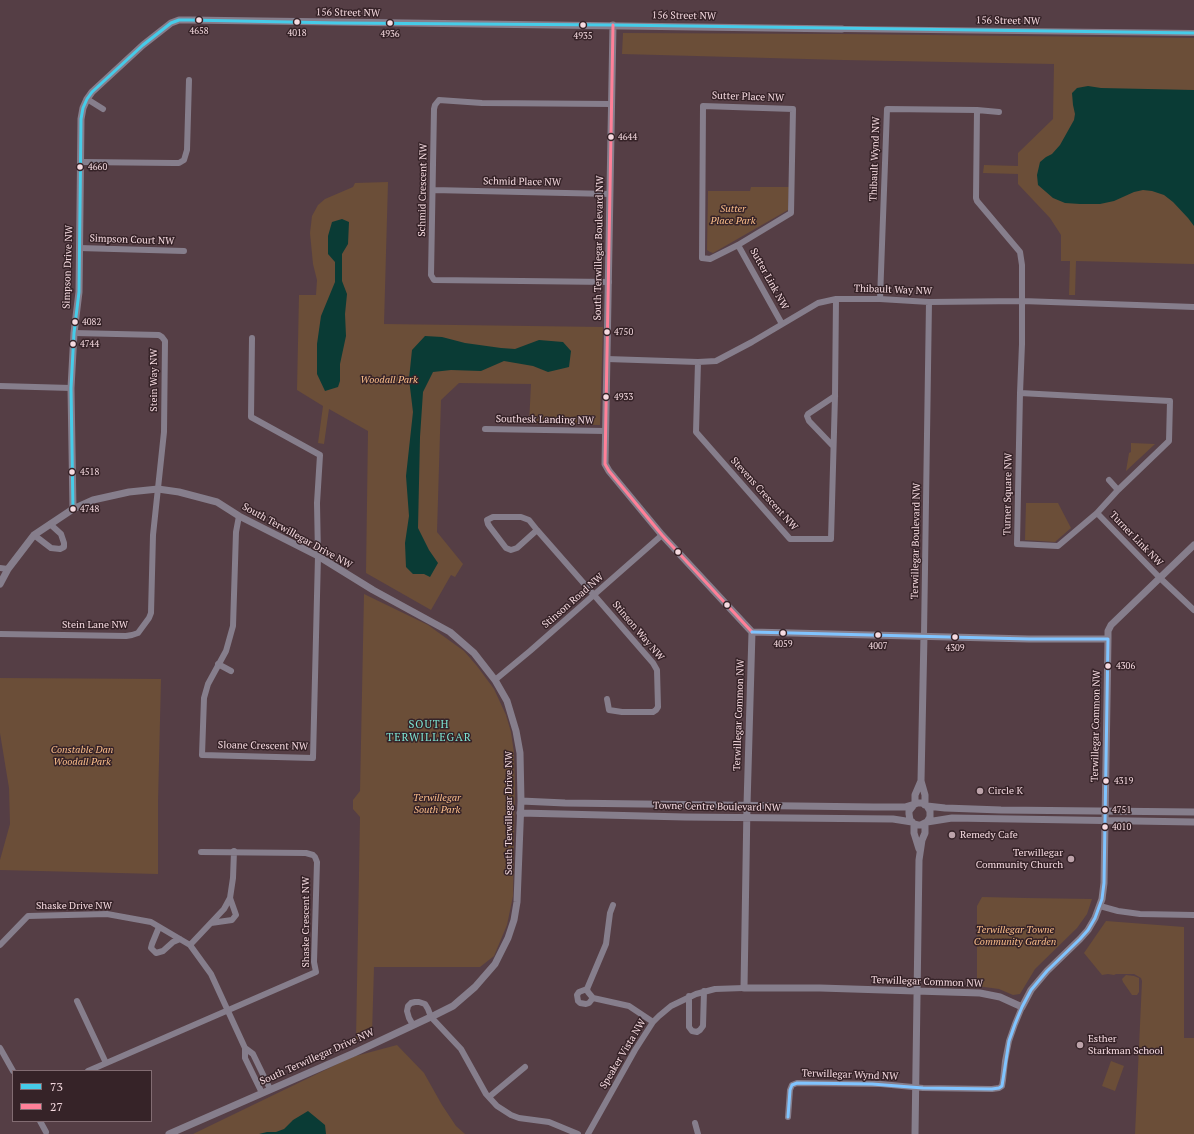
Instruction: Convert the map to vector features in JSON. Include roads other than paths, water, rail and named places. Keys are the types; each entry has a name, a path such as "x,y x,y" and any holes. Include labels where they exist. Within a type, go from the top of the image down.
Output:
{"street":[{"name":"156 Street NW","path":"86,99 143,45 163,29 174,21 190,20 1194,33"},
{"name":"South Terwillegar Boulevard NW","path":"613,25 605,461 607,468 662,535 752,632"},
{"path":"80,162 178,163 184,160 187,150 189,80"},
{"path":"86,99 104,109"},
{"name":"Simpson Drive NW","path":"73,509 71,388 74,334 79,292 82,114 86,99"},
{"name":"Schmid Crescent NW","path":"609,282 434,280 431,275 434,105 439,100 482,103 612,104"},
{"name":"Sutter Place NW","path":"703,106 793,108 791,213 738,245 710,259 702,258 703,106"},
{"name":"Thibault Wynd NW","path":"880,299 887,110 977,110 999,112"},
{"path":"977,110 976,198 980,206 1020,252 1022,302"},
{"name":"Schmid Place NW","path":"433,190 610,194"},
{"name":"Sutter Link NW","path":"738,245 782,324"},
{"name":"Simpson Court NW","path":"79,248 184,251"},
{"name":"Thibault Way NW","path":"607,359 698,362 716,361 752,342 818,303 836,299 1194,307"},
{"name":"Stevens Crescent NW","path":"698,362 696,432 790,539 831,539 836,299"},
{"name":"Terwillegar Boulevard NW","path":"926,805 921,781 929,302"},
{"name":"Turner Square NW","path":"1020,393 1170,401 1169,441 1118,490 1097,513 1058,546 1017,544 1020,393 1022,302"},
{"name":"Stein Way NW","path":"74,334 158,335 162,337 164,341 164,432 158,488"},
{"path":"252,338 251,417 320,455 318,556"},
{"path":"0,386 71,388"},
{"path":"833,446 809,421 807,416 835,396"},
{"name":"Southesk Landing NW","path":"485,429 605,431"},
{"path":"1109,480 1118,490"},
{"name":"South Terwillegar Drive NW","path":"0,584 4,568 34,535 73,509 93,500 129,492 158,488 217,502 239,516 318,556 373,590 450,632 474,653 494,680 506,701 516,731 520,753 521,801 517,902 514,920 508,938 495,964 476,987 453,1006 431,1017 169,1134"},
{"name":"Stein Lane NW","path":"0,634 126,636 138,633 151,613 153,535 158,488"},
{"name":"Turner Link NW","path":"1097,513 1160,578 1194,610"},
{"name":"Sloane Crescent NW","path":"239,516 236,532 233,626 226,651 208,684 204,698 202,755 313,758 318,556"},
{"name":"Stinson Way NW","path":"537,530 517,548 511,550 506,548 490,527 487,520 493,517 521,517 529,520 653,662 657,670 658,707 653,712 622,712 609,710 607,700"},
{"path":"34,535 51,548 60,549 64,547 61,534 50,524"},
{"name":"Stinson Road NW","path":"494,680 530,651 662,535"},
{"name":"Terwillegar Common NW","path":"752,632 744,988 917,990 987,994 1005,999 1022,1007 1031,990 1047,971 1088,930 1100,906 1104,883 1108,630 1111,625 1194,545"},
{"path":"752,632 924,635 1029,639 1108,639"},
{"path":"218,664 231,671"},
{"name":"Terwillegar Boulevard NW","path":"914,805 915,795 921,781"},
{"name":"Towne Centre Boulevard NW","path":"521,801 565,803 894,807 914,805"},
{"path":"920,854 914,833 913,823 909,817 909,811 914,805 922,803 938,808 966,809 1194,812"},
{"path":"915,1134 920,854 926,823 931,814 926,805"},
{"name":"Towne Centre Boulevard NW","path":"520,813 747,818 893,819 913,823"},
{"path":"913,823 921,825 952,818 1194,822"},
{"path":"190,945 224,909 230,898 233,878 234,851"},
{"name":"Shaske Crescent NW","path":"202,852 234,851 306,853 313,855 316,862 314,962 316,972 228,1011"},
{"path":"211,923 232,920 236,915 230,898"},
{"path":"593,998 589,1003 583,1004 578,1001 577,998 579,992 588,989 606,944 610,913 613,905"},
{"path":"1100,906 1122,912 1140,914 1194,915"},
{"name":"Shaske Drive NW","path":"0,945 28,916 107,914 151,922 190,945 211,974 245,1048 245,1058 262,1093"},
{"path":"159,927 151,948 156,953 163,951 172,942 180,939"},
{"name":"Speaker Vista NW","path":"588,1134 635,1050 653,1022 671,1006 689,996 722,989 744,988"},
{"path":"588,989 593,998 629,1006 653,1022"},
{"path":"689,996 689,1027 692,1031 698,1032 703,1026 704,992"},
{"path":"77,1001 106,1063"},
{"path":"413,1025 408,1018 408,1006 411,1003 419,1002 424,1004 431,1017 461,1049 486,1094 497,1106 519,1118 549,1122 578,1134"},
{"name":"Terwillegar Wynd NW","path":"788,1117 790,1090 792,1085 797,1083 872,1084 916,1088 992,1090 999,1088 1002,1086 1009,1041 1022,1007"},
{"path":"90,1070 228,1011"},
{"path":"0,1048 12,1070"},
{"name":"Shaske Drive NW","path":"245,1048 253,1054 270,1089"},
{"path":"489,1097 525,1067"},
{"path":"41,1122 46,1132"},
{"path":"695,1123 698,1134"}],"place":[{"name":"4658","path":"199,20"},
{"name":"4018","path":"297,22"},
{"name":"4936","path":"390,23"},
{"name":"4935","path":"583,25"},
{"name":"4644","path":"611,137"},
{"name":"4660","path":"80,167"},
{"name":"4082","path":"75,322"},
{"name":"4750","path":"607,332"},
{"name":"4744","path":"73,344"},
{"name":"4933","path":"606,397"},
{"name":"4518","path":"72,472"},
{"name":"4748","path":"73,509"},
{"name":"4059","path":"783,633"},
{"name":"4007","path":"878,635"},
{"name":"4309","path":"955,637"},
{"name":"4306","path":"1108,666"},
{"name":"4319","path":"1106,781"},
{"name":"Circle K","path":"980,791"},
{"name":"4751","path":"1105,810"},
{"name":"4010","path":"1105,827"},
{"name":"Remedy Cafe","path":"952,835"},
{"name":"Terwillegar Community Church","path":"1071,859"},
{"name":"Esther Starkman School","path":"1080,1045"}],"district":[{"name":"SOUTH TERWILLEGAR","path":"429,731"}],"park label":[{"name":"Sutter Place Park","path":"733,214"},
{"name":"Woodall Park","path":"389,380"},
{"name":"Constable Dan Woodall Park","path":"82,756"},
{"name":"Terwillegar South Park","path":"437,804"},
{"name":"Terwillegar Towne Community Garden","path":"1015,936"}]}
